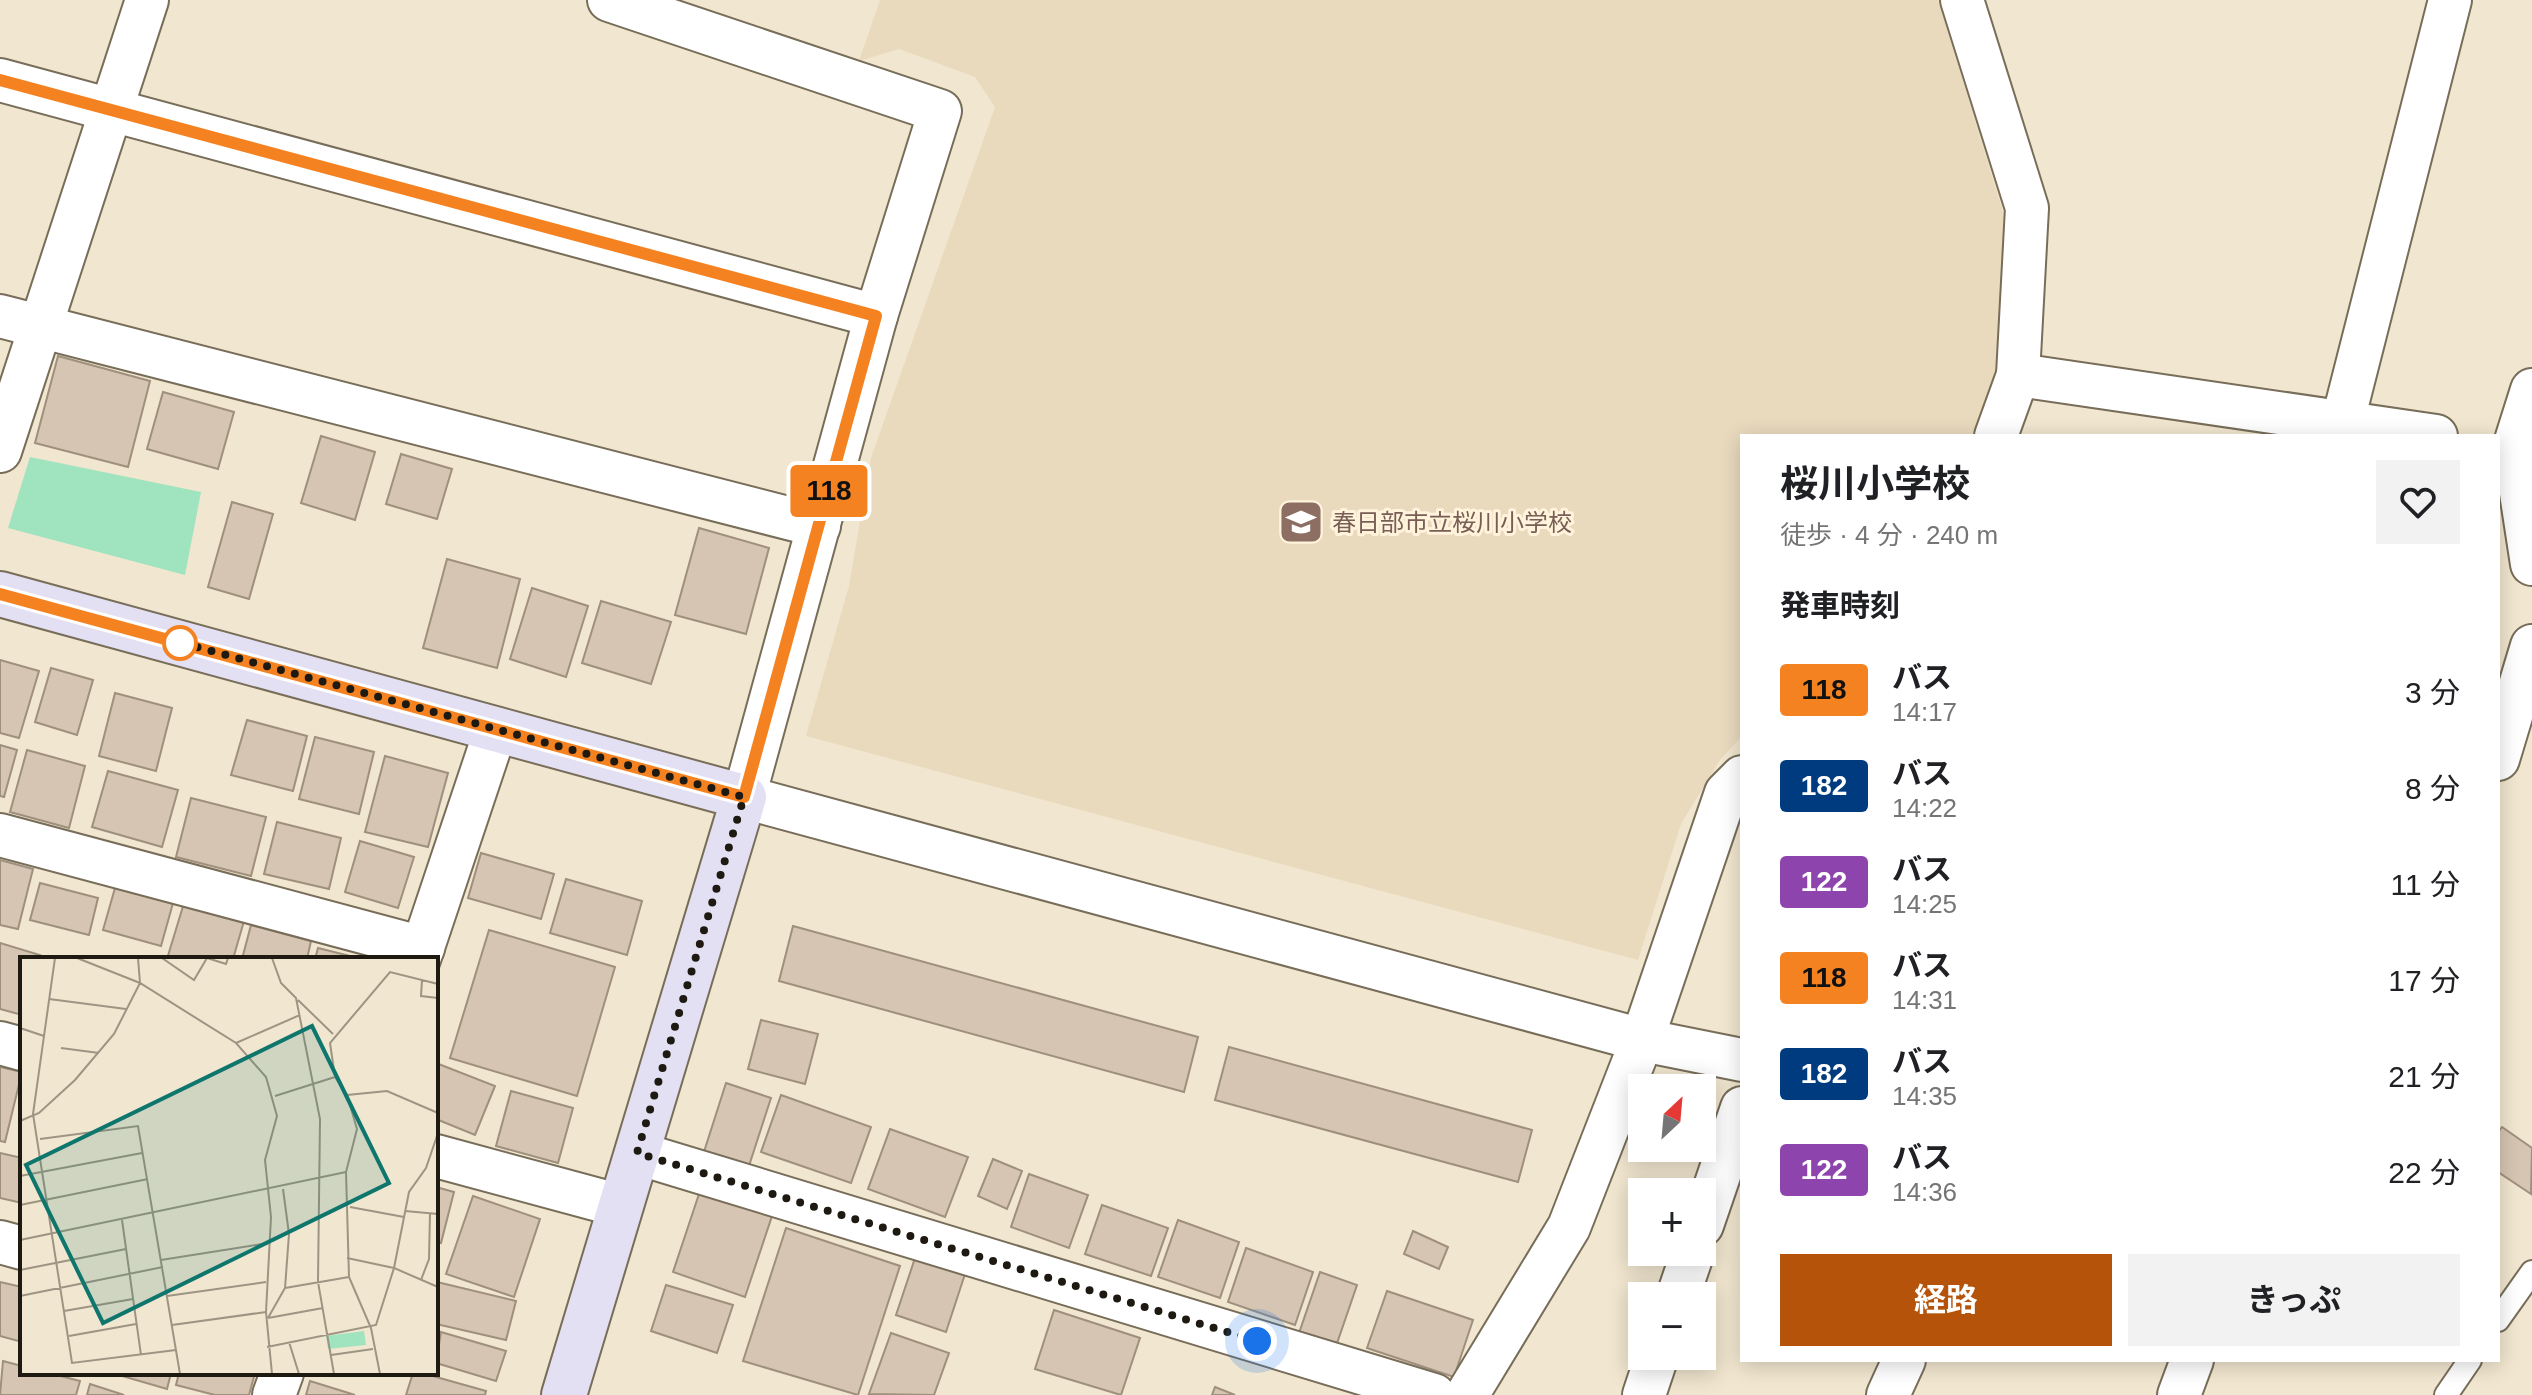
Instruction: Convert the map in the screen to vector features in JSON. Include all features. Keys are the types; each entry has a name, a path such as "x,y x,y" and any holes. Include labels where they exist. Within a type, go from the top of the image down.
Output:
{"street":[{"path":"0,451 147,0"},
{"path":"564,1395 744,797 876,316 940,111 609,0"},
{"path":"1962,0 2027,208 2018,375 1997,434"},
{"path":"2341,430 2450,0"},
{"path":"0,80 876,316"},
{"path":"0,316 819,526"},
{"path":"2018,375 2341,430 2404,434"},
{"path":"2532,390 2506,446 2532,564"},
{"path":"0,594 1642,1040 1740,1060"},
{"path":"2500,752 2532,646"},
{"path":"0,835 421,954 496,729"},
{"path":"1467,1395 1569,1227 1642,1040 1726,793 1740,779"},
{"path":"0,1043 20,1048"},
{"path":"1716,1184 1740,1114"},
{"path":"637,1153 1434,1395"},
{"path":"438,1157 621,1206"},
{"path":"0,1242 20,1247"},
{"path":"1888,1395 1903,1362"},
{"path":"2179,1395 2191,1362"},
{"path":"1644,1395 1652,1370"},
{"path":"274,1395 281,1375"}],"lane":[{"path":"2500,1317 2532,1272"},
{"path":"2446,1395 2469,1362"}],"shaded area":[{"name":"春日部市立桜川小学校","path":"880,0 1938,0 2006,222 1995,384 1978,434 1740,434 1740,738 1720,760 1681,824 1638,960 806,736 849,586 871,458 995,107 975,77 899,49 859,61"}],"green space":[{"path":"30,457 201,492 185,575 8,528"}],"building":[{"path":"58,356 150,381 128,467 35,443"},
{"path":"163,392 234,412 218,469 147,449"},
{"path":"321,436 375,452 355,520 301,503"},
{"path":"401,454 452,469 437,519 386,504"},
{"path":"232,502 273,514 249,599 208,587"},
{"path":"699,528 769,548 746,634 675,615"},
{"path":"447,559 520,579 497,668 423,648"},
{"path":"532,588 588,606 566,677 510,659"},
{"path":"601,601 671,622 651,684 582,663"},
{"path":"0,660 39,671 19,738 0,733"},
{"path":"51,668 93,680 77,735 35,722"},
{"path":"115,693 172,708 156,771 99,756"},
{"path":"247,720 307,736 293,791 231,775"},
{"path":"315,737 374,752 359,814 299,799"},
{"path":"0,745 17,750 4,797 0,796"},
{"path":"27,750 85,766 69,828 10,812"},
{"path":"385,756 448,773 428,847 365,832"},
{"path":"108,771 178,790 162,847 92,827"},
{"path":"191,798 266,817 251,876 176,857"},
{"path":"277,822 341,838 329,889 264,874"},
{"path":"360,841 414,857 398,908 345,892"},
{"path":"481,853 554,874 541,919 468,898"},
{"path":"0,860 33,869 18,929 0,925"},
{"path":"566,879 642,901 627,955 550,933"},
{"path":"40,883 98,898 89,935 30,920"},
{"path":"115,888 173,903 161,946 103,930"},
{"path":"184,903 244,921 234,957 168,957"},
{"path":"251,925 311,941 307,957 243,957"},
{"path":"793,926 1198,1037 1184,1092 779,981"},
{"path":"489,930 615,967 577,1096 450,1058"},
{"path":"0,943 40,955 20,957 20,1014 0,1009"},
{"path":"318,948 354,957 316,957"},
{"path":"761,1020 818,1034 805,1084 748,1069"},
{"path":"1229,1047 1532,1130 1518,1182 1215,1100"},
{"path":"438,1064 495,1086 475,1135 438,1120"},
{"path":"0,1067 20,1072 20,1080 5,1142 0,1141"},
{"path":"726,1083 771,1098 747,1172 702,1158"},
{"path":"511,1091 573,1108 558,1163 496,1146"},
{"path":"781,1095 871,1127 851,1183 761,1152"},
{"path":"2502,1127 2532,1148 2531,1194 2500,1173"},
{"path":"890,1129 968,1157 945,1217 868,1189"},
{"path":"0,1153 20,1158 20,1203 0,1198"},
{"path":"993,1159 1022,1171 1007,1209 978,1196"},
{"path":"1029,1174 1088,1195 1069,1248 1011,1227"},
{"path":"438,1188 454,1192 441,1243 438,1242"},
{"path":"700,1191 772,1216 745,1297 673,1272"},
{"path":"473,1196 540,1219 514,1297 446,1274"},
{"path":"1102,1205 1168,1228 1151,1276 1085,1254"},
{"path":"1178,1220 1239,1242 1220,1298 1158,1277"},
{"path":"786,1228 900,1266 858,1395 743,1361"},
{"path":"1413,1231 1448,1247 1439,1269 1404,1254"},
{"path":"1246,1248 1313,1272 1295,1325 1228,1302"},
{"path":"915,1258 965,1274 946,1332 896,1315"},
{"path":"1320,1272 1357,1285 1334,1352 1297,1339"},
{"path":"0,1282 20,1287 20,1341 0,1336"},
{"path":"438,1282 516,1301 506,1340 438,1324"},
{"path":"666,1285 733,1305 717,1353 651,1331"},
{"path":"1387,1291 1473,1320 1454,1377 1367,1348"},
{"path":"1054,1310 1140,1338 1121,1395 1035,1369"},
{"path":"441,1332 506,1351 496,1381 438,1364"},
{"path":"891,1333 949,1353 934,1395 869,1394"},
{"path":"3,1361 20,1365 20,1375 57,1375 80,1381 76,1395 0,1395"},
{"path":"119,1375 170,1375 167,1389"},
{"path":"178,1375 254,1375 249,1395 215,1395 176,1385"},
{"path":"412,1375 429,1375 486,1391 485,1395 406,1395"},
{"path":"310,1381 355,1395 306,1395"},
{"path":"90,1384 124,1395 87,1395"},
{"path":"1215,1387 1235,1395 1212,1395"}],"bus line":[{"name":"118","path":"0,80 876,316 744,797 0,594"}],"place":[{"name":"春日部市立桜川小学校","path":"1301,522"}],"route":[{"path":"180,643 175,641 744,797 637,1153 1257,1341"}]}
